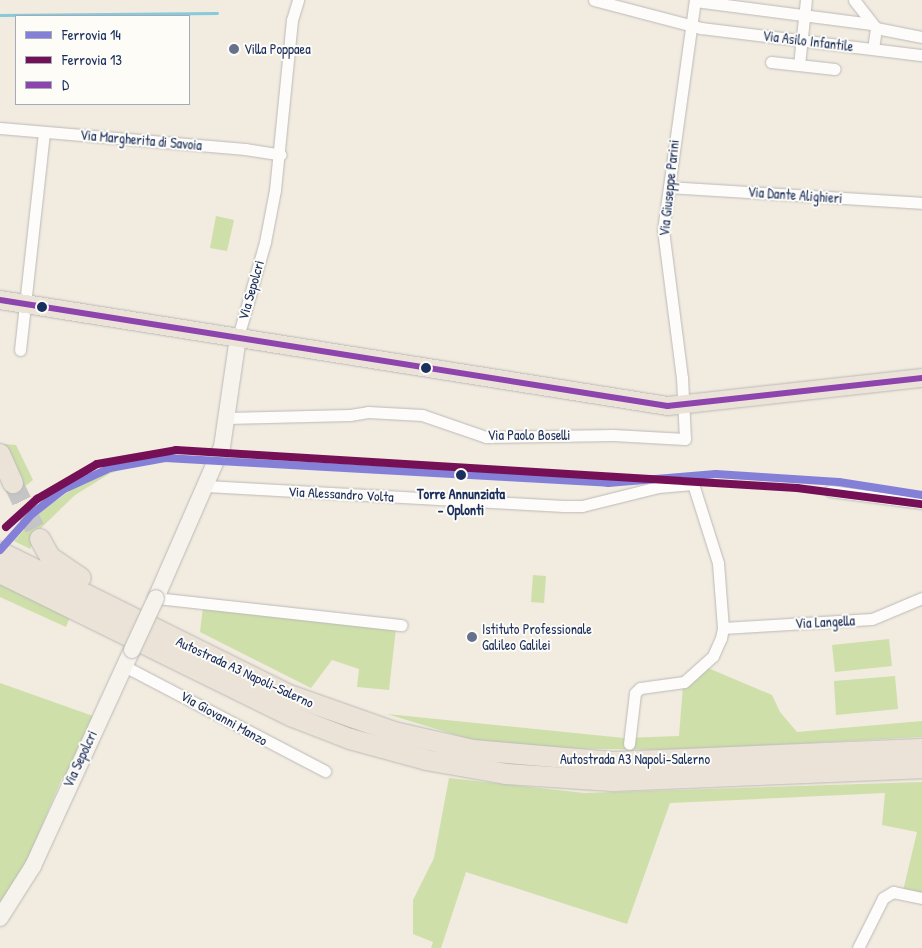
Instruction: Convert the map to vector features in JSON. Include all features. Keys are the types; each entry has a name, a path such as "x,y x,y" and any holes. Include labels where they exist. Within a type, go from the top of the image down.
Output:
{"highway":[{"path":"0,454 13,483"},
{"path":"40,539 50,557 60,566 162,621 238,671"},
{"name":"Autostrada A3 Napoli-Salerno","path":"0,552 238,671 307,702 394,732 513,755 620,762 922,749"},
{"name":"Autostrada A3 Napoli-Salerno","path":"0,573 276,710 350,739 426,760 506,774 613,781 922,768"}],"main road":[{"path":"0,300 668,406 685,406 922,378"}],"street":[{"name":"Via Sepolcri","path":"0,918 33,866 156,598 222,447 238,337 265,242 281,155 292,20 298,0"},
{"name":"Via Asilo Infantile","path":"594,0 694,26 922,56"},
{"path":"799,65 806,0"},
{"path":"854,0 874,26 873,49"},
{"name":"Via Giuseppe Parini","path":"685,438 685,406 663,239 672,151 694,26 695,1"},
{"path":"695,1 804,14 874,26 922,37"},
{"path":"771,62 835,69"},
{"name":"Via Margherita di Savoia","path":"0,128 244,149 281,155"},
{"path":"20,350 44,132"},
{"name":"Via Dante Alighieri","path":"669,187 922,203"},
{"name":"Via Paolo Boselli","path":"226,418 350,415 368,412 422,415 486,436 613,435 685,438"},
{"name":"Via Alessandro Volta","path":"206,486 562,506 606,501 658,487 691,483 696,487 716,550 723,628 713,656 694,676 684,682 640,688 636,693 629,744"},
{"path":"830,491 922,503"},
{"path":"156,598 402,625"},
{"name":"Via Langella","path":"723,628 872,619 922,598"},
{"name":"Via Giovanni Manzo","path":"124,666 324,771"},
{"path":"858,948 883,898 893,892 922,898"}],"green space":[{"path":"216,216 234,220 227,251 210,248"},
{"path":"4,444 16,445 33,480 24,487"},
{"path":"138,463 109,474 75,495 40,529 30,549 14,541 39,513 82,482"},
{"path":"533,575 546,576 544,603 531,602"},
{"path":"0,584 70,617 66,627 0,597"},
{"path":"203,607 396,628 389,690 357,687 359,669 332,660 311,688 200,632"},
{"path":"889,639 892,666 835,672 832,645"},
{"path":"708,668 772,695 780,712 797,732 922,721 922,737 678,750 536,748 469,739 387,714 624,738 679,736 683,686 692,684"},
{"path":"895,676 898,709 836,715 834,681"},
{"path":"0,683 93,716 65,779 62,778 25,866 0,903"},
{"path":"449,778 584,793 922,782 922,895 903,891 917,832 882,825 885,793 670,803 627,924 466,872 441,948 431,948 433,942 413,934 413,900 434,858"}],"waterway":[{"path":"0,15 217,13"}],"tunnel":[{"path":"13,483 40,539"}],"rail line":[{"name":"13","path":"6,527 37,499 97,464 176,450 797,488 921,504"},
{"name":"14","path":"0,550 32,514 64,489 110,468 165,458 608,483 716,474 839,482 922,495"}],"transit line":[{"name":"D","path":"0,300 668,406 922,378"}],"place":[{"name":"Villa Poppaea","path":"234,49"},
{"name":"Torre Annunziata - Oplonti","path":"461,475"},
{"name":"Istituto Professionale Galileo Galilei","path":"472,637"}]}
